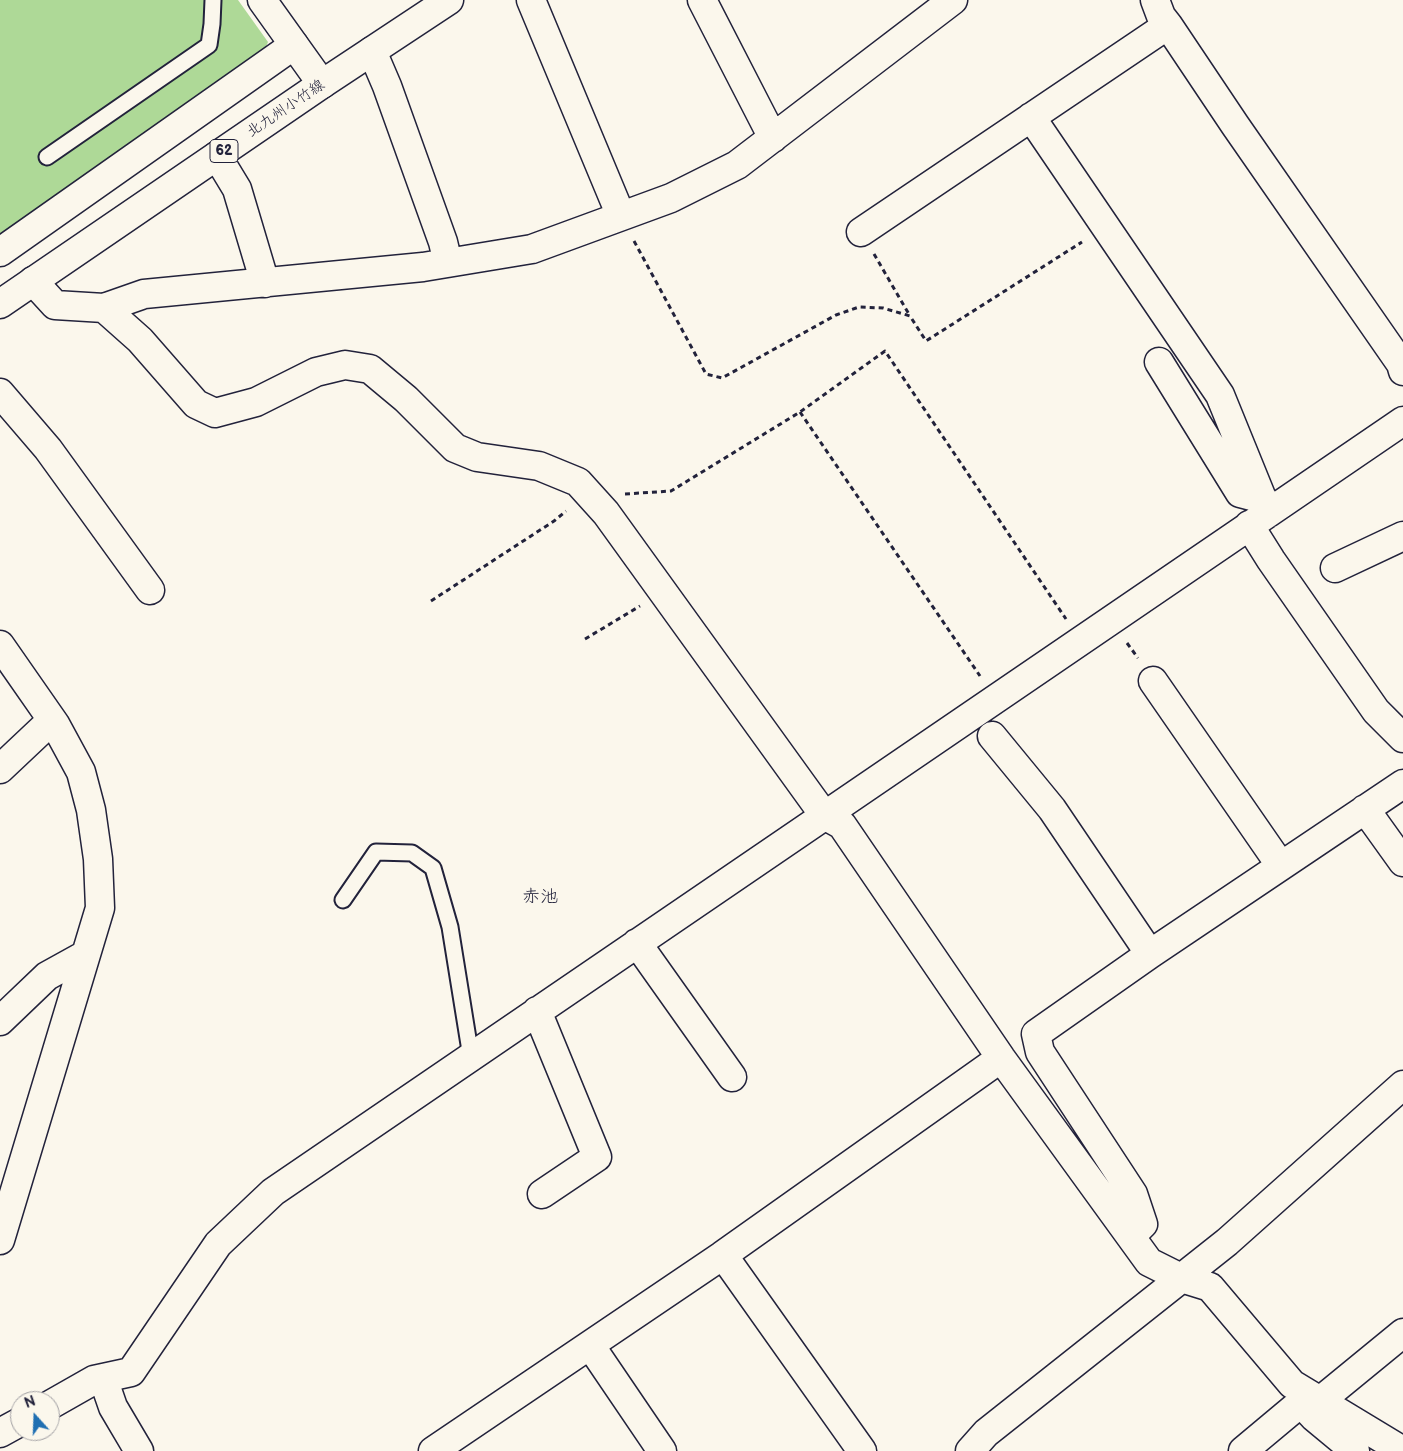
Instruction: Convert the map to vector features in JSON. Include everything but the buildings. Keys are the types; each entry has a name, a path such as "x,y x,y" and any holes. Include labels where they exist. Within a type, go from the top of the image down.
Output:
{"street":[{"path":"262,0 322,84"},
{"name":"北九州小竹線","path":"0,304 322,84 449,0"},
{"path":"531,0 621,216"},
{"path":"702,0 773,138"},
{"path":"33,281 55,305 104,308 144,294 423,267 532,249 671,198 737,165 953,0"},
{"path":"1155,0 1161,16 1401,364 1403,372"},
{"path":"861,232 1168,25"},
{"path":"0,252 294,44"},
{"path":"372,51 387,86 430,206 448,263"},
{"path":"1031,117 1220,395 1260,512 1271,560 1376,711 1403,738"},
{"path":"217,156 237,189 265,283"},
{"path":"104,308 140,340 196,404 215,413 256,402 316,372 345,364 370,369 406,399 456,448 477,457 539,466 578,482 664,592 824,815 842,825 1001,1058 1149,1262 1181,1278 1210,1287 1292,1384 1310,1400 1398,1442"},
{"path":"1159,362 1240,493 1260,512"},
{"path":"0,393 48,449 150,590"},
{"path":"60,1399 94,1380 131,1372 218,1244 272,1192 1081,640 1260,512 1403,421"},
{"path":"1335,568 1403,536"},
{"path":"0,645 52,720 81,772 90,810 98,859 100,908 0,1240"},
{"path":"1153,681 1281,866"},
{"path":"0,769 52,720"},
{"path":"992,736 1052,809 1150,954"},
{"path":"1131,1236 1143,1224 1133,1194 1040,1052 1036,1034 1150,954 1403,784"},
{"path":"1366,809 1403,862"},
{"path":"637,943 732,1077"},
{"path":"0,1021 48,976 85,955"},
{"path":"537,1011 597,1157 542,1194"},
{"path":"433,1451 723,1255 1001,1058"},
{"path":"970,1451 986,1433 1227,1242 1403,1085"},
{"path":"723,1255 862,1451"},
{"path":"1243,1451 1403,1333"},
{"path":"590,1345 662,1451"},
{"path":"103,1378 113,1408 139,1451"},
{"path":"1310,1400 1314,1417 1355,1451"}],"lane":[{"path":"47,157 209,45 213,0"},
{"path":"343,900 376,852 412,853 433,868 450,927 470,1057"}],"path":[{"path":"621,216 706,374 722,378 836,315 859,307 882,308 910,316"},
{"path":"861,232 926,341 1106,227"},
{"path":"431,601 554,521 593,499 621,494 671,491 800,412 885,351 1081,640"},
{"path":"800,412 995,698"},
{"path":"585,639 664,592"},
{"path":"1111,619 1153,681"}],"green space":[{"path":"0,0 238,0 268,42 261,58 0,237"}],"district":[{"name":"赤池","path":"540,897"}]}
